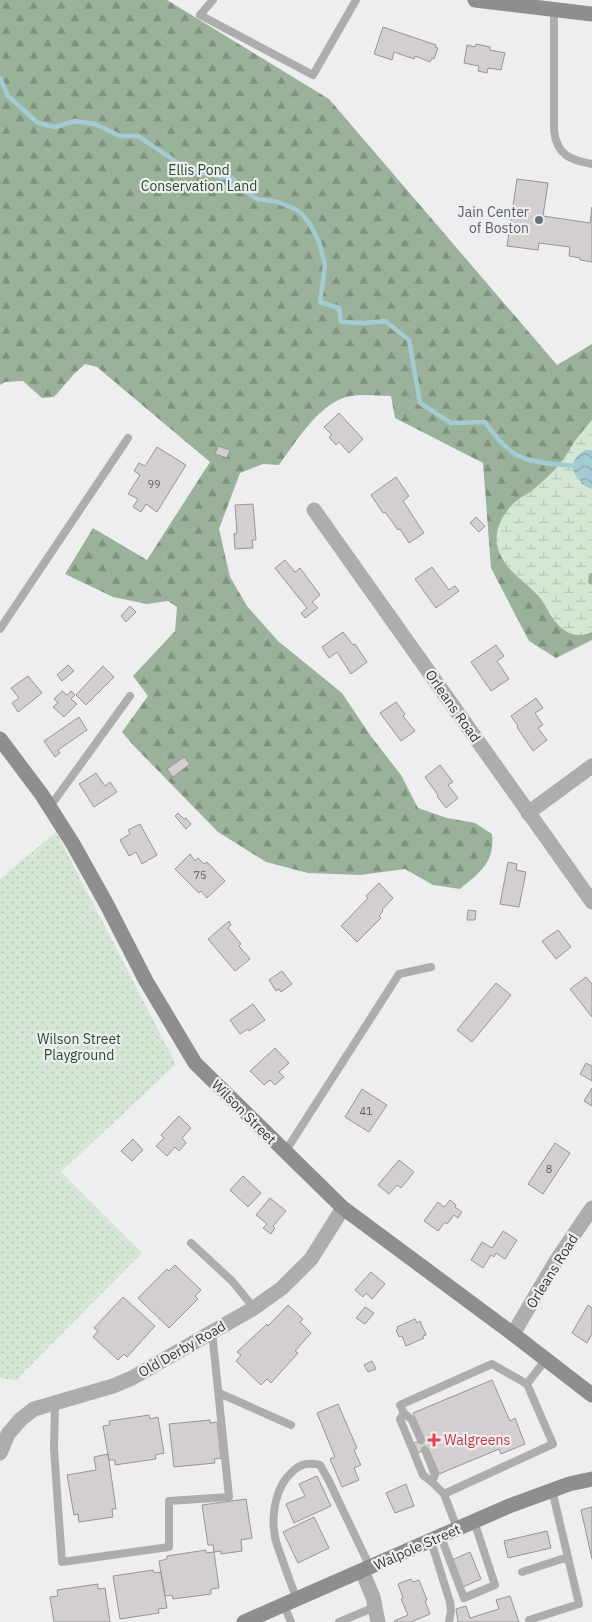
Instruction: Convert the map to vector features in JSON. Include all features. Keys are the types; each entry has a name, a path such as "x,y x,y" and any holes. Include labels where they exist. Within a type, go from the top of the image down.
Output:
{"street":[{"path":"475,0 554,5 592,14"},
{"name":"Orleans Road","path":"314,510 592,902"},
{"name":"Wilson Street","path":"0,738 49,808 92,879 146,981 195,1064 343,1208 592,1395"},
{"path":"528,813 592,766"},
{"name":"Old Derby Road","path":"0,1453 8,1434 20,1419 34,1409 112,1386 132,1378 254,1308 282,1288 311,1259 343,1208"},
{"name":"Orleans Road","path":"513,1334 556,1261 592,1208"},
{"name":"Walpole Street","path":"244,1622 509,1506 552,1490 592,1479"},
{"path":"366,1569 368,1584 377,1615"}],"lane":[{"path":"213,0 200,15 313,75 356,0"},
{"path":"554,5 554,131 556,143 565,155 575,160 592,164"},
{"path":"0,629 128,438"},
{"path":"49,808 130,696"},
{"path":"285,1152 400,974 431,967"},
{"path":"191,1243 232,1281 254,1308"},
{"path":"55,1403 54,1449 62,1562 169,1547 169,1501 229,1497 212,1331"},
{"path":"527,1384 546,1359"},
{"path":"421,1440 412,1420 404,1413 400,1405 492,1364 527,1384 553,1444 444,1494"},
{"path":"218,1393 291,1425"},
{"path":"404,1413 400,1419 423,1475 444,1494 457,1528"},
{"path":"425,1450 435,1475 432,1482"},
{"path":"291,1622 290,1602 275,1538 274,1520 276,1498 281,1486 287,1476 298,1467 310,1462 320,1465 329,1481 366,1569"},
{"path":"529,1620 579,1604 552,1490"},
{"path":"436,1539 464,1598 495,1585 474,1521"},
{"path":"436,1539 450,1602 449,1622"},
{"path":"522,1572 568,1556"},
{"path":"339,1622 377,1615"}],"green space":[{"name":"Ellis Pond Conservation Land","path":"0,0 167,0 329,99 557,365 592,344 592,640 556,658 529,641 491,568 483,463 395,418 391,396 356,395 340,399 329,405 310,423 279,465 263,464 240,473 219,529 230,577 247,606 278,641 342,693 370,735 401,775 418,808 447,818 475,823 492,834 491,852 485,866 460,889 433,885 405,869 360,875 308,873 266,862 218,832 122,732 148,696 133,676 175,631 177,607 168,601 147,604 113,597 65,574 93,528 147,560 210,462 97,367 85,364 54,397 42,398 23,381 5,382 0,385"},
{"path":"592,420 592,450 580,454 573,466 582,484 592,489 592,573 589,574 588,583 592,585 592,632 577,635 565,631 555,621 543,601 512,572 499,551 497,537 500,524 506,512 557,467"},
{"name":"Wilson Street Playground","path":"56,832 176,1064 61,1172 142,1253 16,1380 0,1378 0,879"}],"water":[{"path":"585,450 592,450 592,489 580,481 576,476 573,466 578,455"}],"building":[{"path":"383,27 436,45 435,47 438,48 434,59 432,58 430,62 415,56 414,59 394,52 392,60 374,54"},
{"path":"476,44 490,47 490,50 505,53 501,70 488,68 487,73 478,71 479,66 464,63 467,45 475,47"},
{"name":"Jain Center of Boston","path":"517,179 548,183 543,216 590,223 592,207 592,262 569,256 570,247 539,243 538,250 507,246"},
{"path":"339,413 363,439 349,453 339,442 336,445 329,437 332,435 324,427"},
{"path":"218,446 230,450 227,458 215,454"},
{"path":"157,447 186,465 157,512 146,504 141,512 133,507 138,499 128,494 140,475 134,471 139,463 145,466"},
{"path":"396,477 409,496 403,501 424,533 409,543 400,529 398,530 385,512 383,513 371,495"},
{"path":"253,504 256,540 252,540 253,548 235,549 234,534 237,533 235,505"},
{"path":"476,517 485,526 479,532 470,523"},
{"path":"285,560 295,572 300,568 320,595 312,602 318,608 305,618 301,613 307,608 275,568"},
{"path":"432,567 449,590 455,586 459,591 436,608 415,579"},
{"path":"130,606 136,612 126,622 121,616"},
{"path":"343,632 353,645 355,644 367,662 351,674 337,652 329,658 322,647"},
{"path":"496,645 504,656 497,661 509,679 491,691 471,662"},
{"path":"68,665 74,671 62,681 57,675"},
{"path":"103,666 114,677 86,705 76,695"},
{"path":"28,676 42,693 18,712 12,703 19,698 11,688"},
{"path":"62,691 67,695 71,691 75,695 71,699 77,704 64,717 53,707 58,703 54,699"},
{"path":"536,698 543,708 535,713 543,725 538,728 547,740 533,751 511,716"},
{"path":"396,702 405,714 403,716 415,731 401,741 380,713"},
{"path":"79,717 87,730 58,750 60,753 55,757 44,741"},
{"path":"184,757 190,764 173,777 167,769"},
{"path":"440,765 453,782 448,785 458,798 446,808 425,777"},
{"path":"96,773 105,786 110,782 117,792 94,807 79,784"},
{"path":"178,813 191,824 186,829 175,816"},
{"path":"140,824 157,855 142,864 136,852 129,856 120,840 130,834 128,830"},
{"path":"190,854 195,861 198,858 204,864 207,862 225,881 207,898 201,891 199,893 175,869"},
{"path":"508,862 517,864 516,870 526,872 519,907 500,904"},
{"path":"379,883 393,898 382,910 379,916 381,918 357,942 341,926 368,898 366,896"},
{"path":"468,910 476,911 475,920 467,920"},
{"path":"229,921 231,925 228,928 250,959 235,971 208,939"},
{"path":"558,930 571,947 556,959 542,941"},
{"path":"282,971 292,984 281,992 279,989 276,991 269,980"},
{"path":"586,977 592,984 592,1017 570,989"},
{"path":"496,983 511,995 472,1042 457,1030"},
{"path":"253,1004 265,1020 249,1031 248,1029 240,1034 230,1020"},
{"path":"275,1048 289,1063 279,1072 284,1077 275,1085 270,1080 264,1085 250,1071"},
{"path":"586,1063 592,1066 592,1081 580,1074"},
{"path":"592,1088 592,1106 584,1101"},
{"path":"362,1089 387,1105 369,1132 345,1117"},
{"path":"179,1116 191,1128 182,1138 186,1143 179,1151 175,1147 167,1156 156,1146 164,1138 161,1135"},
{"path":"133,1139 143,1150 132,1161 121,1151"},
{"path":"555,1143 570,1153 543,1194 528,1184"},
{"path":"399,1160 414,1172 401,1188 397,1185 389,1194 378,1185"},
{"path":"243,1176 261,1193 248,1207 230,1190"},
{"path":"270,1198 286,1211 273,1226 275,1228 271,1234 263,1228 267,1224 256,1215"},
{"path":"450,1200 462,1212 458,1218 454,1215 438,1231 424,1221 438,1202 444,1207"},
{"path":"503,1231 517,1240 505,1259 496,1253 494,1257 491,1255 483,1268 471,1260 482,1242 492,1248"},
{"path":"175,1265 201,1290 195,1296 198,1299 169,1328 138,1298 167,1269 169,1271"},
{"path":"371,1272 385,1284 372,1299 366,1293 363,1297 355,1290"},
{"path":"123,1297 155,1326 127,1357 124,1354 118,1360 93,1337 98,1331 94,1328"},
{"path":"288,1305 303,1319 300,1322 311,1333 295,1351 298,1353 271,1383 267,1379 261,1385 236,1361 241,1355 237,1352 267,1324 268,1326"},
{"path":"588,1305 592,1308 592,1334 587,1343 572,1333"},
{"path":"365,1307 374,1313 365,1324 356,1318"},
{"path":"415,1319 417,1323 420,1321 426,1335 423,1336 424,1338 406,1346 402,1336 399,1337 396,1330 398,1329 397,1327"},
{"path":"372,1361 376,1369 368,1372 364,1365"},
{"name":"Walgreens","path":"492,1380 510,1421 515,1418 525,1444 501,1454 499,1449 439,1474 428,1448 418,1453 414,1443 424,1439 413,1413"},
{"path":"338,1404 357,1448 354,1450 361,1465 354,1468 359,1480 342,1487 330,1459 335,1457 317,1413"},
{"path":"149,1415 150,1419 158,1417 164,1453 155,1455 156,1459 115,1465 115,1460 109,1460 103,1426 110,1425 109,1421"},
{"path":"210,1420 210,1423 217,1422 221,1458 214,1459 215,1463 174,1467 169,1424"},
{"path":"108,1454 116,1509 112,1509 113,1517 79,1522 78,1514 74,1515 67,1475 96,1470 94,1457"},
{"path":"317,1476 331,1506 294,1523 286,1504 305,1496 299,1484"},
{"path":"406,1484 414,1506 395,1513 386,1493"},
{"path":"246,1499 252,1538 241,1540 242,1551 221,1554 221,1551 214,1552 213,1545 208,1545 202,1505"},
{"path":"592,1507 592,1559 581,1510"},
{"path":"314,1517 329,1548 298,1563 283,1532"},
{"path":"547,1531 551,1548 508,1558 504,1541"},
{"path":"206,1550 206,1553 214,1552 219,1588 211,1589 211,1594 173,1599 172,1595 165,1596 159,1561 167,1559 167,1556"},
{"path":"470,1552 481,1579 463,1587 452,1560"},
{"path":"153,1570 154,1573 161,1572 167,1608 158,1609 159,1613 120,1619 113,1576"},
{"path":"411,1579 413,1582 419,1580 430,1614 411,1622 395,1622 408,1615 401,1599 403,1598 398,1584"},
{"path":"98,1584 98,1589 105,1588 110,1622 54,1622 50,1597 58,1596 57,1590"},
{"path":"510,1596 519,1622 458,1622 456,1609 466,1606 470,1618 499,1609 496,1600"}],"waterway":[{"path":"0,78 8,96 38,123 55,127 75,121 95,124 120,136 138,136 184,167 202,173 233,179 257,199 278,202 295,209 302,214 311,226 319,242 325,265 320,302 339,308 341,322 365,323 385,321 409,340 420,403 451,423 485,422 508,449 525,459 543,463 577,466"}],"place":[{"name":"Jain Center of Boston","path":"539,220"},
{"name":"Walgreens","path":"434,1440"}]}
